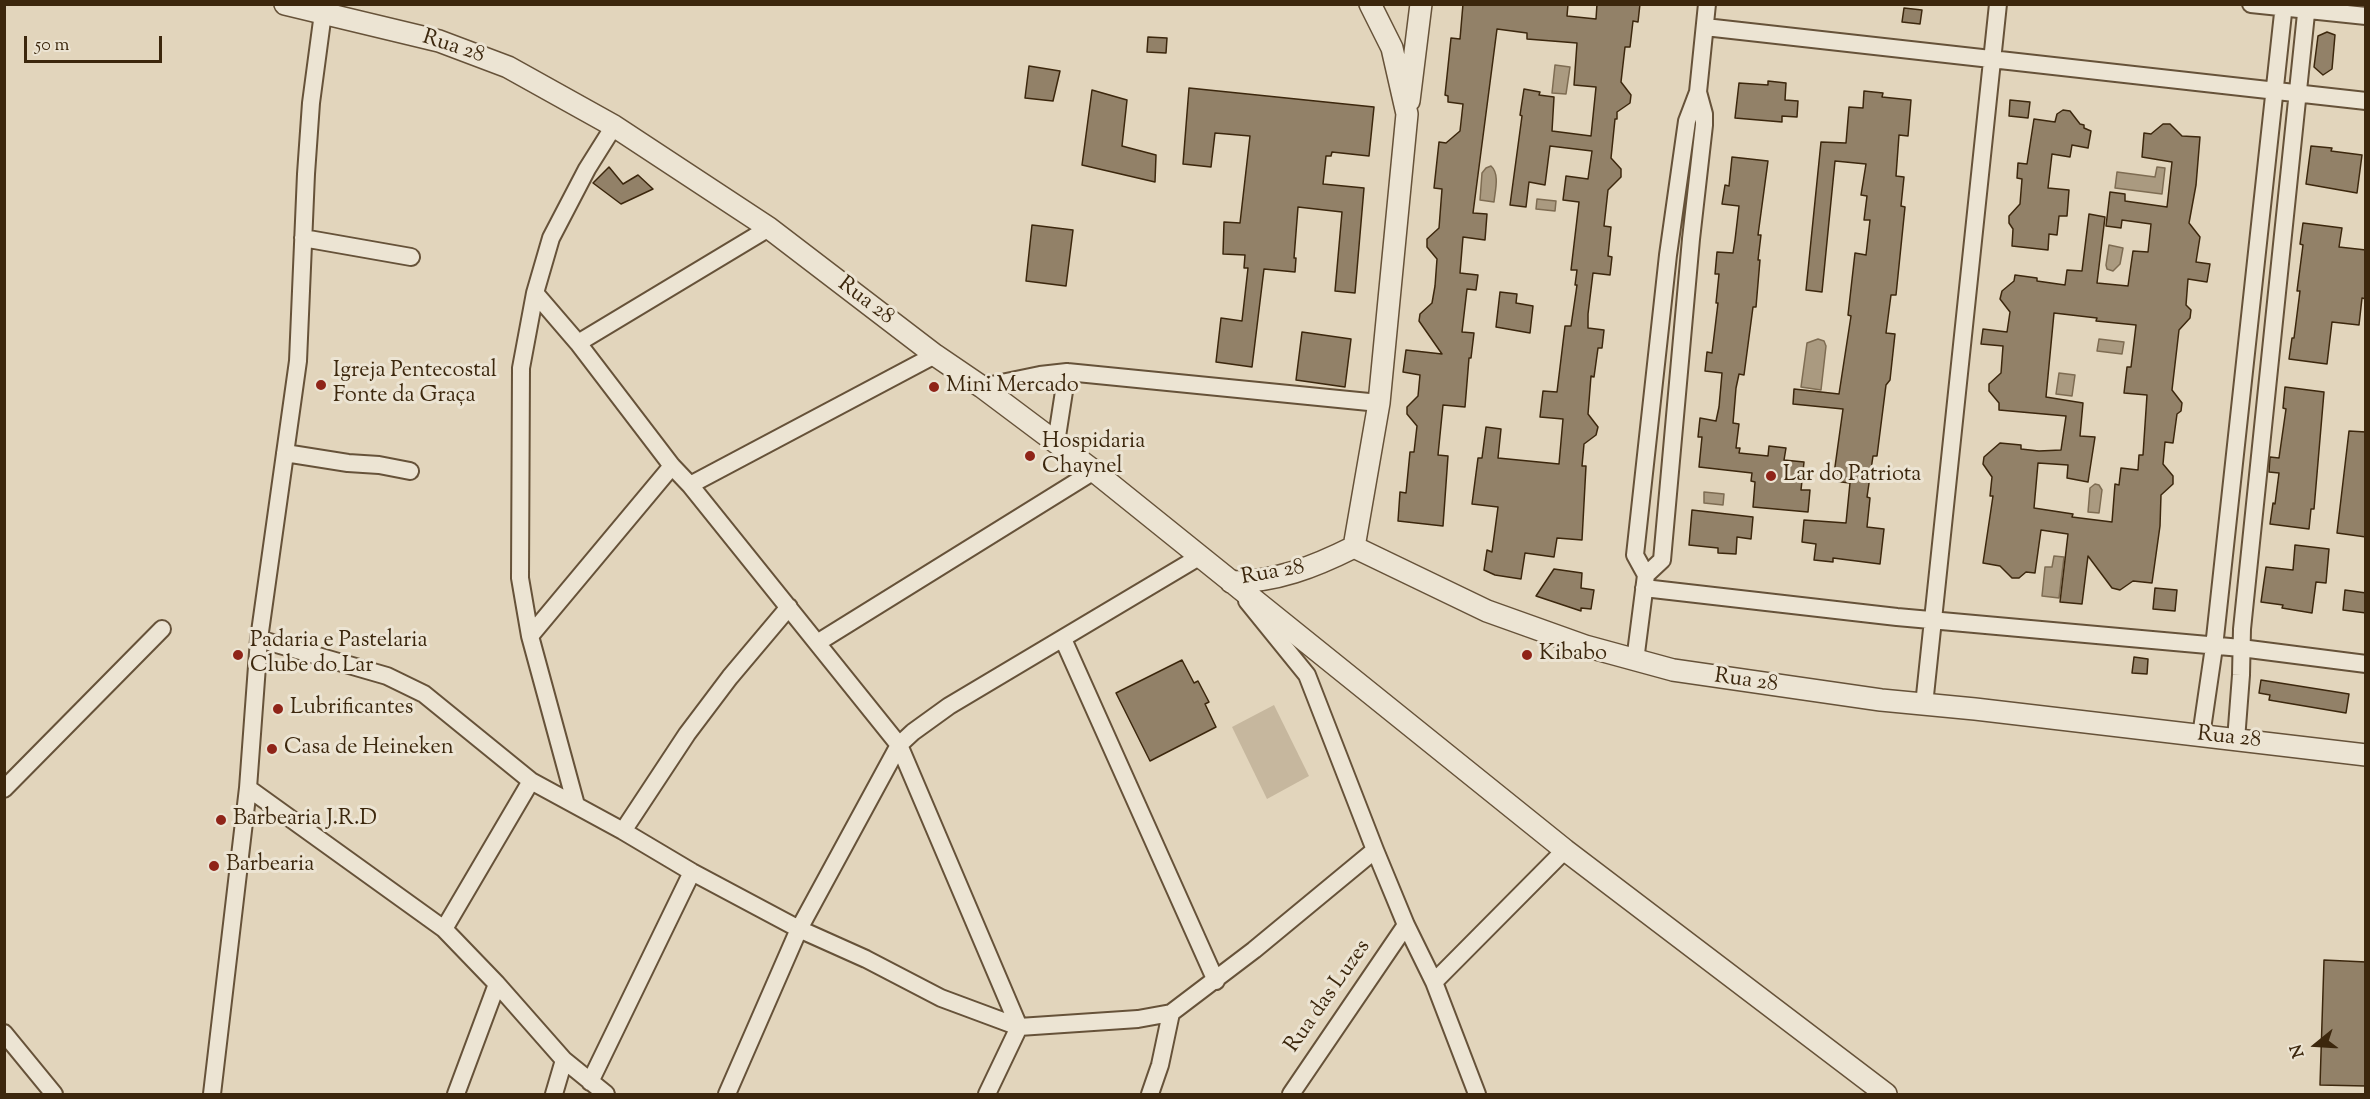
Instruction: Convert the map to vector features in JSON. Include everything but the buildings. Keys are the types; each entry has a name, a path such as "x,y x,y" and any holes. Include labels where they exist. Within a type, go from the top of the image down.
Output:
{"street":[{"name":"Rua 28","path":"285,4 439,41 508,67 614,126 769,228 935,355 1094,471 1231,582 1271,579 1295,573 1314,567 1354,547 1487,611 1552,635 1635,661 1673,670 1744,682 1924,705 2366,755"},
{"path":"1370,4 1392,48 1407,114"},
{"path":"1635,661 1645,581 1635,555 1668,255 1687,121 1698,92 1707,4"},
{"path":"1924,705 1998,4"},
{"path":"2251,4 2307,7 2366,16"},
{"path":"2201,736 2214,647 2284,6"},
{"path":"2236,740 2241,648 2307,7"},
{"path":"1381,27 1394,35 1404,35 1414,30 1421,11"},
{"path":"1354,547 1379,403 1407,114 1421,11"},
{"path":"212,1095 248,788 259,639 298,361 311,104 323,13"},
{"path":"1705,27 2366,101"},
{"path":"1645,581 1662,560 1691,239 1704,125 1698,92"},
{"path":"576,805 530,636 520,578 521,368 535,293 551,238 586,169 614,126"},
{"path":"578,343 769,228"},
{"path":"303,238 411,257"},
{"path":"535,293 578,343 672,466 690,485 899,745 1019,1027 987,1095"},
{"path":"690,485 935,355"},
{"path":"981,387 1067,372 1379,403"},
{"path":"1056,442 1067,372"},
{"path":"285,453 410,471"},
{"path":"530,636 672,466"},
{"path":"817,643 1094,471"},
{"path":"727,1095 799,929 899,745 913,732 950,706 1199,557"},
{"path":"1645,581 1933,621 2241,648 2366,664"},
{"path":"1231,582 1565,850 1875,1091"},
{"path":"1231,582 1307,675 1375,850 1406,925 1434,982 1477,1095"},
{"path":"623,831 694,724 789,607"},
{"path":"4,789 162,629"},
{"path":"259,639 387,676 424,694 531,781 692,872 799,929 866,959 941,998 1019,1027 1138,1018 1171,1013 1216,981 1375,850"},
{"path":"1063,639 1216,981"},
{"path":"444,929 531,781"},
{"path":"248,788 444,929 564,1059 606,1095"},
{"path":"1434,982 1565,850"},
{"path":"590,1082 692,872"},
{"name":"Rua das Luzes","path":"1291,1095 1406,925"},
{"path":"456,1095 497,984"},
{"path":"1150,1095 1171,1013"},
{"path":"4,1034 54,1095"},
{"path":"554,1095 564,1059"}],"shaded area":[{"path":"1555,65 1570,67 1566,94 1552,93"},
{"path":"1491,166 1496,178 1494,202 1480,200 1482,173"},
{"path":"2157,167 2165,168 2162,194 2115,188 2117,172 2155,177"},
{"path":"1537,199 1556,201 1555,211 1536,209"},
{"path":"2109,245 2123,248 2120,264 2113,271 2107,269 2106,265"},
{"path":"1818,339 1824,341 1826,346 1821,390 1801,387 1807,343"},
{"path":"2099,339 2124,342 2122,354 2097,351"},
{"path":"2059,373 2075,375 2072,396 2056,394"},
{"path":"2095,484 2099,485 2102,490 2099,513 2088,512 2090,488"},
{"path":"1704,492 1724,494 1723,505 1704,503"},
{"path":"2054,556 2064,557 2059,598 2042,596 2045,567 2052,567"},
{"path":"1274,705 1309,776 1267,799 1232,727"}],"place":[{"name":"Igreja Pentecostal Fonte da Graça","path":"321,385"},
{"name":"Mini Mercado","path":"934,387"},
{"name":"Hospidaria Chaynel","path":"1030,456"},
{"name":"Lar do Patriota","path":"1771,476"},
{"name":"Padaria e Pastelaria Clube do Lar","path":"238,655"},
{"name":"Kibabo","path":"1527,655"},
{"name":"Lubrificantes","path":"278,709"},
{"name":"Casa de Heineken","path":"272,749"},
{"name":"Barbearia J.R.D","path":"221,820"},
{"name":"Barbearia","path":"214,866"}]}
